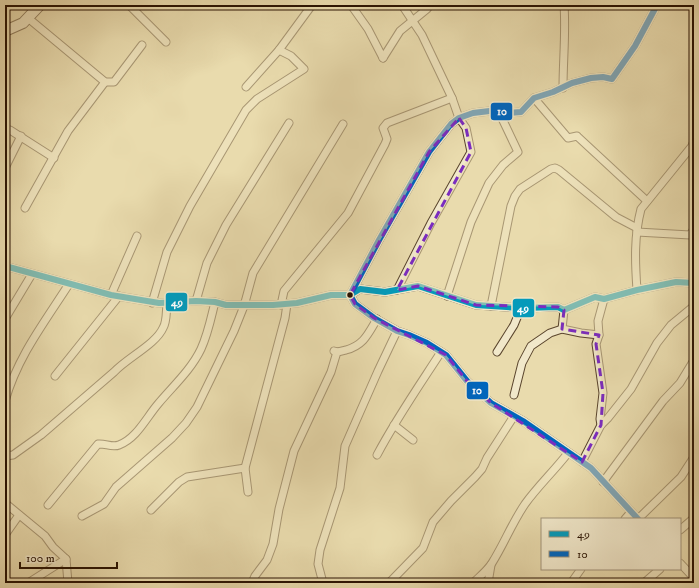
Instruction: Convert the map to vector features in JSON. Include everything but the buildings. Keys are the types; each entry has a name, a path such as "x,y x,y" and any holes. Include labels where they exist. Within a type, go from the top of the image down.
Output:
{"street":[{"path":"5,30 23,23 40,5"},
{"path":"129,5 166,42"},
{"path":"246,86 279,50 312,5"},
{"path":"350,5 368,29 383,58 400,31 430,5"},
{"path":"397,290 431,223 471,152 466,128 459,118 452,98 422,35 402,5"},
{"path":"563,88 566,23 564,5"},
{"path":"350,295 379,240 429,152 452,124 459,118 473,113 498,110 507,113 521,112 534,98 563,88 572,83 591,78 612,78 635,46 657,5"},
{"path":"28,18 105,82 114,82 142,45"},
{"path":"152,302 167,252 190,206 246,110 257,99 304,69 291,56 279,50"},
{"path":"25,208 68,131 105,82"},
{"path":"248,492 245,468 285,318 284,291 348,213 385,144 387,138 383,128 387,123 452,98"},
{"path":"534,98 568,138 577,136 647,201"},
{"path":"447,296 471,222 489,183 503,165 518,152 498,110"},
{"path":"196,301 207,262 226,225 289,124"},
{"path":"82,516 104,504 116,487 172,438 186,423 197,407 234,331 244,306 253,273 343,124"},
{"path":"10,130 54,158"},
{"path":"5,168 21,136"},
{"path":"637,290 635,253 641,209 692,146 694,141"},
{"path":"491,306 511,206 515,196 520,189 551,169 555,168 559,170 616,217 637,230 690,235 694,229"},
{"path":"111,295 137,236"},
{"path":"5,266 111,295 167,304 196,301 244,306 284,304 297,303 331,295 350,295 360,290 385,292 418,286 476,305 521,308 558,306 564,310"},
{"path":"5,319 32,274"},
{"path":"564,310 595,297 604,299 676,282 694,283"},
{"path":"5,401 11,381 19,363 69,284"},
{"path":"350,295 355,304 397,332 415,338 446,355 467,381 491,403 514,416 591,468 637,518"},
{"path":"55,376 118,296"},
{"path":"601,425 600,419 603,393 596,344 598,335 598,321 604,299"},
{"path":"48,504 98,444 102,443 117,446 128,440 134,435 180,380 201,350 208,331 215,302"},
{"path":"5,456 13,455 41,435 114,372 121,364 158,336 164,328 167,304"},
{"path":"582,462 601,425 631,389 656,343 671,326 694,306"},
{"path":"497,352 514,325 521,308"},
{"path":"562,329 564,310"},
{"path":"252,583 255,576 267,560 273,544 279,509 294,451 331,372 335,352 358,346 377,319"},
{"path":"514,395 522,363 531,346 550,333 562,329 581,334 598,335"},
{"path":"323,583 318,564 320,550 340,488 345,446 397,332"},
{"path":"377,455 394,424 441,352"},
{"path":"603,482 663,401 680,382 694,360"},
{"path":"389,583 423,548 433,522 451,501 476,477 482,469 486,458 514,416"},
{"path":"394,424 413,440"},
{"path":"488,583 491,565 506,535 524,505 568,453"},
{"path":"639,518 681,477 694,457"},
{"path":"151,510 178,482 187,477 245,468"},
{"path":"5,503 45,536 53,547 66,559 68,583"},
{"path":"626,518 631,512"},
{"path":"5,535 19,515"},
{"path":"681,529 694,518"},
{"path":"28,583 66,559"},
{"path":"473,583 491,565"},
{"path":"681,565 691,570 694,578"},
{"path":"571,583 580,570"},
{"path":"644,583 659,570"}],"highlighted area":[{"path":"459,118 466,128 471,152 397,290 418,286 476,305 558,307 564,310 562,329 599,335 596,344 603,393 601,425 582,462 491,403 467,381 446,355 374,318 355,304 350,295 429,152"}],"transit line":[{"name":"10","path":"637,518 591,468 523,421 491,403 467,381 446,355 427,343 397,331 374,318 355,304 350,295 379,240 429,152 451,124 459,118 473,113 498,110 507,113 521,112 534,98 553,92 572,83 591,78 603,77 612,79 635,46 657,5"},
{"name":"49","path":"5,266 111,295 159,303 196,301 215,302 226,305 273,305 297,303 331,295 350,295 360,289 385,292 418,286 476,305 521,308 558,307 564,310 595,297 604,299 676,282 694,283"}]}
